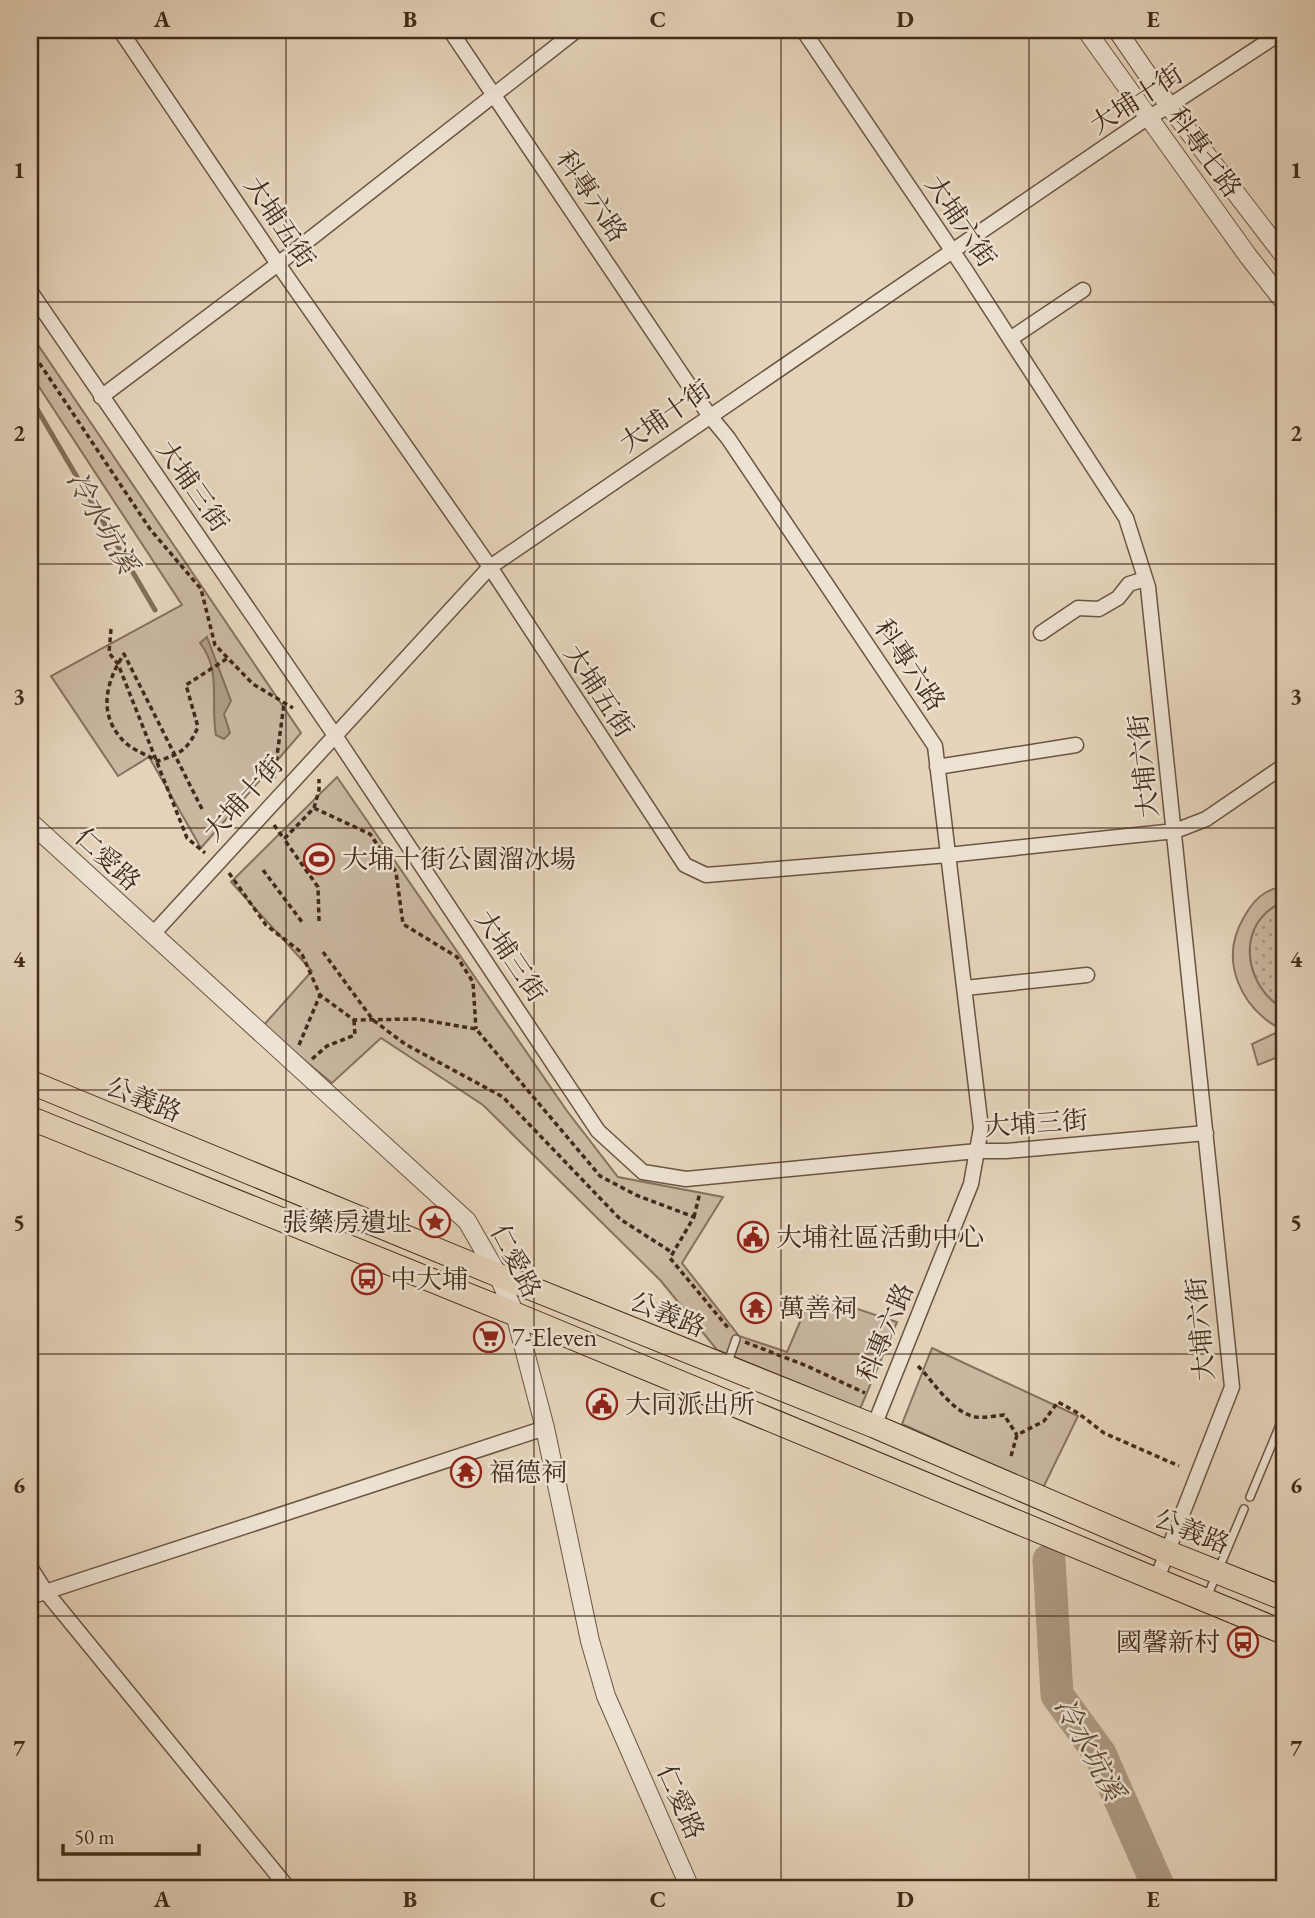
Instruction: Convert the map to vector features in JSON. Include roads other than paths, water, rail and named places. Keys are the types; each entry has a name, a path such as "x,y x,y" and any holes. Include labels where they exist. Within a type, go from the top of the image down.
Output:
{"main road":[{"name":"公義路","path":"30,1082 874,1426 1167,1552 1285,1599"},
{"path":"30,1118 515,1314 1285,1633"}],"street":[{"name":"大埔五街","path":"120,30 278,264 490,567 685,865 706,875 948,855 1175,831 1206,819 1285,765"},
{"name":"科專六路","path":"450,30 935,746 982,1128 971,1184 874,1426"},
{"path":"101,397 278,264 577,30"},
{"name":"大埔六街","path":"803,30 953,252 1126,518 1148,587 1232,1387 1156,1581"},
{"name":"科專七路","path":"1086,30 1147,118 1285,303"},
{"name":"科專七路","path":"1117,30 1169,106 1285,257"},
{"name":"大埔十街","path":"152,935 490,567 1147,118 1285,30"},
{"path":"1010,339 1083,290"},
{"name":"大埔三街","path":"30,291 334,734 598,1131 643,1172 686,1178 702,1177 1206,1133"},
{"path":"1041,633 1078,608 1099,609 1118,598 1129,583 1145,579"},
{"path":"937,767 1076,745"},
{"name":"仁愛路","path":"30,822 467,1221 498,1275 515,1314 545,1428 590,1641 606,1696 690,1888"},
{"path":"965,988 1087,975"},
{"path":"30,1597 545,1428"},
{"path":"30,1567 46,1592 288,1888"}],"lane":[{"path":"727,1367 736,1339"},
{"path":"1250,1497 1285,1413"},
{"path":"1206,1601 1244,1509"}],"waterway":[{"name":"冷水坑溪","path":"30,397 155,610"},
{"name":"冷水坑溪","path":"1049,1560 1057,1695 1100,1754 1159,1888"}],"place":[{"name":"大埔十街公園溜冰場","path":"319,859"},
{"name":"張藥房遺址","path":"435,1222"},
{"name":"大埔社區活動中心","path":"753,1237"},
{"name":"中大埔","path":"367,1279"},
{"name":"萬善祠","path":"756,1308"},
{"name":"7-Eleven","path":"489,1337"},
{"name":"大同派出所","path":"602,1404"},
{"name":"福德祠","path":"466,1472"},
{"name":"國馨新村","path":"1243,1642"}]}
